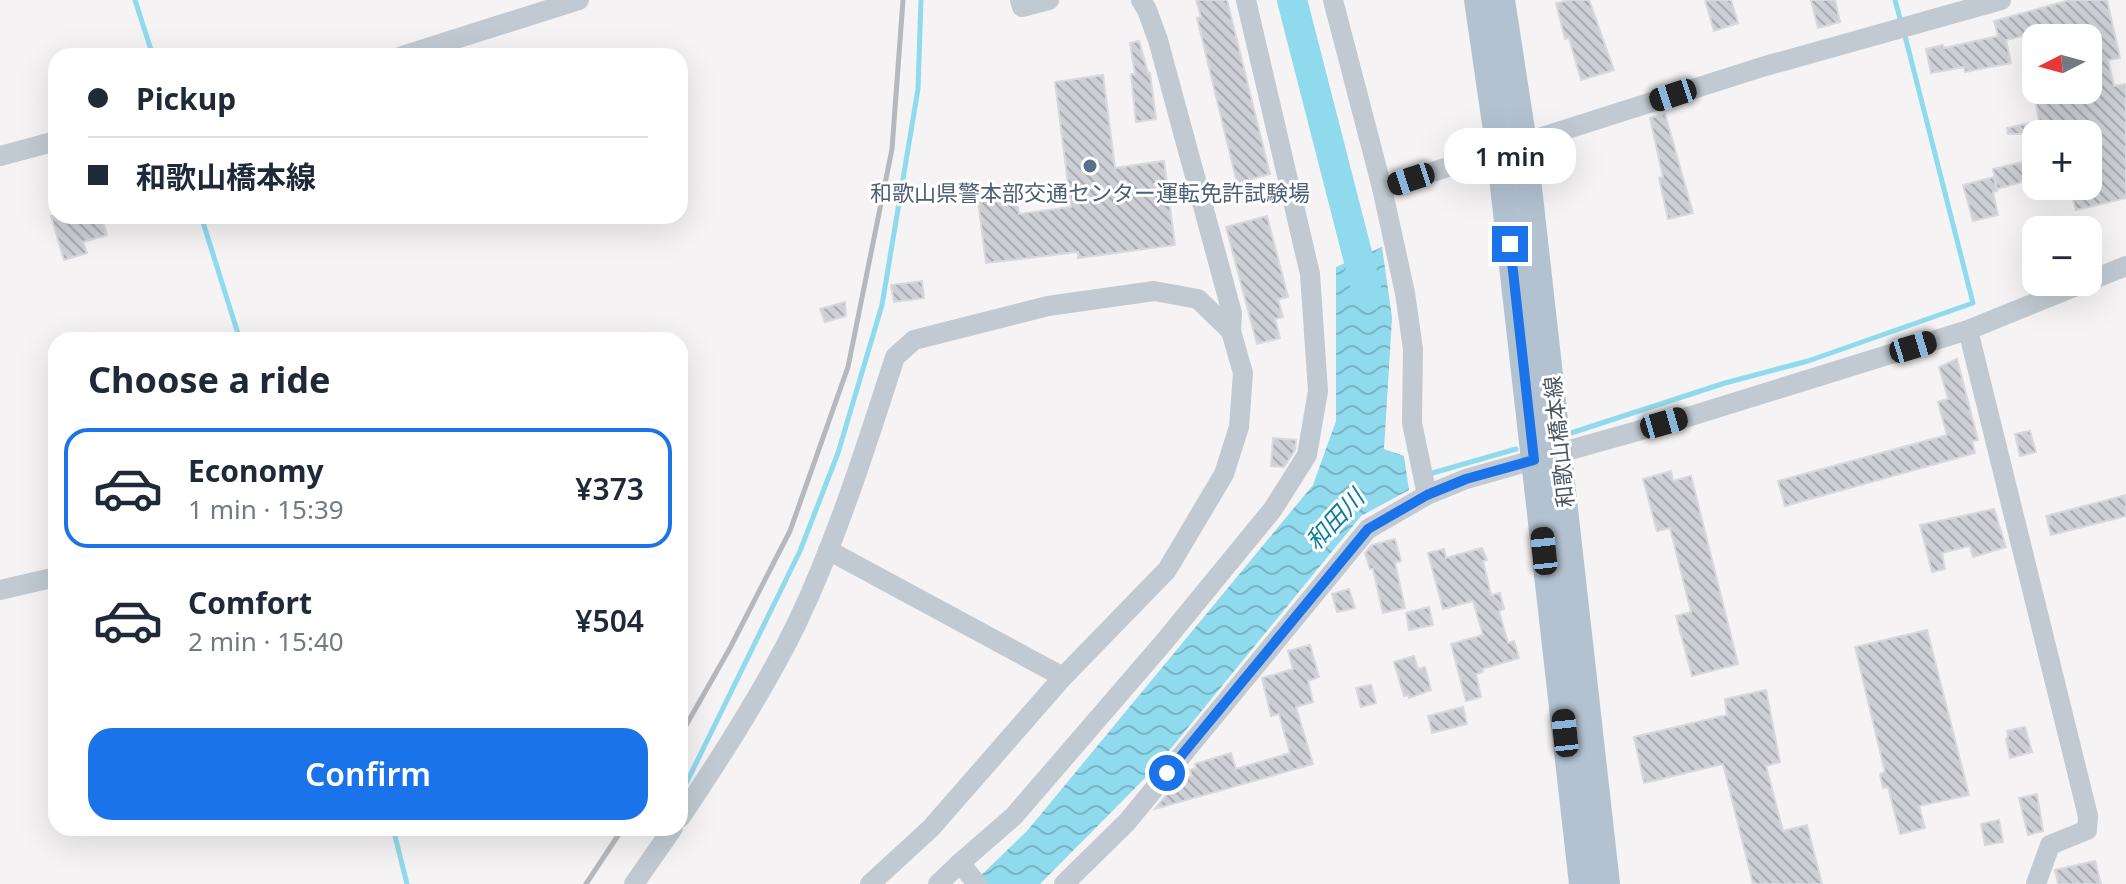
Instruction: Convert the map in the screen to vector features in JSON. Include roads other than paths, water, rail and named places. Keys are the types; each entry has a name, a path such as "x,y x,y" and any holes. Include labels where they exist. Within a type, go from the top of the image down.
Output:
{"main road":[{"name":"和歌山橋本線","path":"1477,0 1512,147"},
{"name":"和歌山橋本線","path":"1502,0 1512,147 1546,457 1582,884"},
{"name":"和歌山橋本線","path":"1546,457 1607,884"}],"street":[{"path":"427,48 579,0"},
{"path":"1020,0 1022,7 1049,0"},
{"path":"870,884 931,828 1063,677 1167,570 1224,474 1239,427 1243,373 1231,331 1232,313 1158,40 1141,0"},
{"path":"938,884 967,872 1154,654 1273,509 1307,455 1318,391 1310,274 1246,0"},
{"path":"1333,0 1382,188 1405,293 1413,349 1412,423 1427,495"},
{"path":"1382,188 1762,67 2001,0"},
{"path":"0,156 48,143"},
{"path":"1064,884 1127,822 1368,529 1427,495 1466,479 1691,416 1968,330 2126,266"},
{"path":"688,806 719,761 795,626 828,550 895,357 914,340 1048,306 1154,291 1198,299 1231,331"},
{"path":"1968,330 2088,816 2087,830 2050,845 2036,884"},
{"path":"828,550 1063,677"},
{"path":"0,590 48,579"},
{"path":"634,884 667,836"}],"water":[{"path":"1382,247 1392,318 1384,449 1404,456 1409,490 1361,516 1155,768 1040,884 972,884 1027,831 1313,485 1336,421 1336,267"}],"waterway":[{"path":"135,0 150,48"},
{"path":"688,780 800,551 838,453 882,305 918,89 921,0"},
{"name":"和田川","path":"1292,0 1368,296"},
{"path":"1895,0 1901,22"},
{"path":"1571,433 1725,383 1808,361 1973,303 1904,32"},
{"path":"204,224 237,332"},
{"path":"1429,474 1516,449"},
{"path":"395,836 407,884"}],"railway":[{"path":"688,722 790,531 848,367 892,149 903,0"},
{"path":"586,884 618,836"}],"place":[{"name":"和歌山県警本部交通センター運転免許試験場","path":"1090,166"}]}
